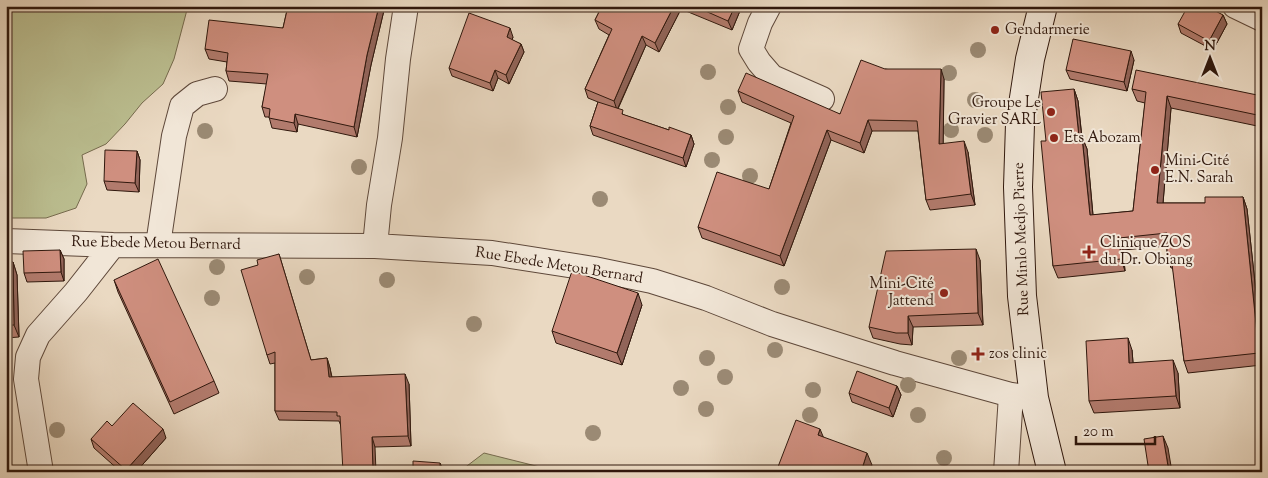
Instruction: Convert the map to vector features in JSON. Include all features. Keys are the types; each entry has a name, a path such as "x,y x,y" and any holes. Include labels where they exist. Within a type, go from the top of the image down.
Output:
{"street":[{"path":"375,246 406,6"},
{"path":"770,6 760,23 751,49 772,77 822,99"},
{"name":"Rue Minlo Medjo Pierre","path":"1043,6 1030,59 1020,124 1018,187 1022,296 1022,396 1052,472"},
{"path":"1235,6 1262,19"},
{"path":"158,245 174,136 182,106 197,94 215,89"},
{"name":"Rue Ebede Metou Bernard","path":"6,241 113,245 375,246 492,252 652,280 706,298 772,324 895,363 1022,396"},
{"path":"41,472 26,379 28,357 38,335 76,292 113,245"},
{"path":"1006,472 1022,396"}],"green space":[{"path":"6,6 188,6 174,59 163,84 142,103 106,144 82,155 87,184 76,208 46,218 6,218"},
{"path":"484,453 560,472 459,472"}],"building":[{"path":"288,6 379,6 367,55 354,127 295,114 294,123 269,118 270,109 262,107 268,74 226,71 228,53 205,49 209,20 283,28"},
{"path":"602,6 674,6 655,43 642,36 614,101 585,89 612,29 595,20"},
{"path":"694,6 735,6 728,21"},
{"path":"1188,6 1206,6 1223,15 1209,41 1178,24"},
{"path":"469,13 510,28 507,37 521,44 506,75 495,70 490,83 449,68"},
{"path":"1073,39 1131,51 1124,82 1066,70"},
{"path":"861,60 885,69 941,69 939,144 964,141 971,194 926,200 917,121 868,120 860,143 827,130 780,256 698,227 717,172 769,189 794,116 738,91 746,73 840,114"},
{"path":"1136,70 1262,96 1262,116 1167,96 1157,203 1205,203 1205,197 1243,197 1259,353 1184,361 1171,256 1167,256 1167,233 1119,238 1121,259 1053,266 1041,141 1046,141 1041,92 1074,89 1079,137 1082,137 1090,215 1133,211 1146,92 1132,89"},
{"path":"598,102 623,110 622,114 669,130 669,127 691,135 683,158 590,126"},
{"path":"105,150 137,151 135,183 104,181"},
{"path":"976,249 978,313 908,316 908,333 896,333 869,327 886,251"},
{"path":"60,250 61,272 24,273 23,251"},
{"path":"279,254 311,360 327,358 329,377 405,374 408,436 372,437 373,472 343,472 340,416 337,416 337,412 275,411 275,352 267,355 241,270 258,265 257,260"},
{"path":"158,259 214,381 170,402 114,280"},
{"path":"13,262 14,325 6,325 6,263"},
{"path":"572,271 638,293 617,353 552,331"},
{"path":"1128,338 1129,363 1173,360 1176,396 1089,401 1086,341"},
{"path":"857,371 897,386 889,408 849,393"},
{"path":"133,403 163,429 126,470 91,439 107,421 112,426"},
{"path":"796,420 820,429 818,435 867,453 861,472 776,472"},
{"path":"1163,436 1169,472 1149,472 1144,439"},
{"path":"413,461 440,463 440,472 413,472"}],"place":[{"name":"Gendarmerie","path":"995,30"},
{"name":"Groupe Le Gravier SARL","path":"1051,112"},
{"name":"Ets Abozam","path":"1054,138"},
{"name":"Mini-Cité E.N. Sarah","path":"1155,170"},
{"name":"Clinique ZOS du Dr. Obiang","path":"1089,252"},
{"name":"Mini-Cité Jattend","path":"944,293"},
{"name":"zos clinic","path":"978,354"}]}
